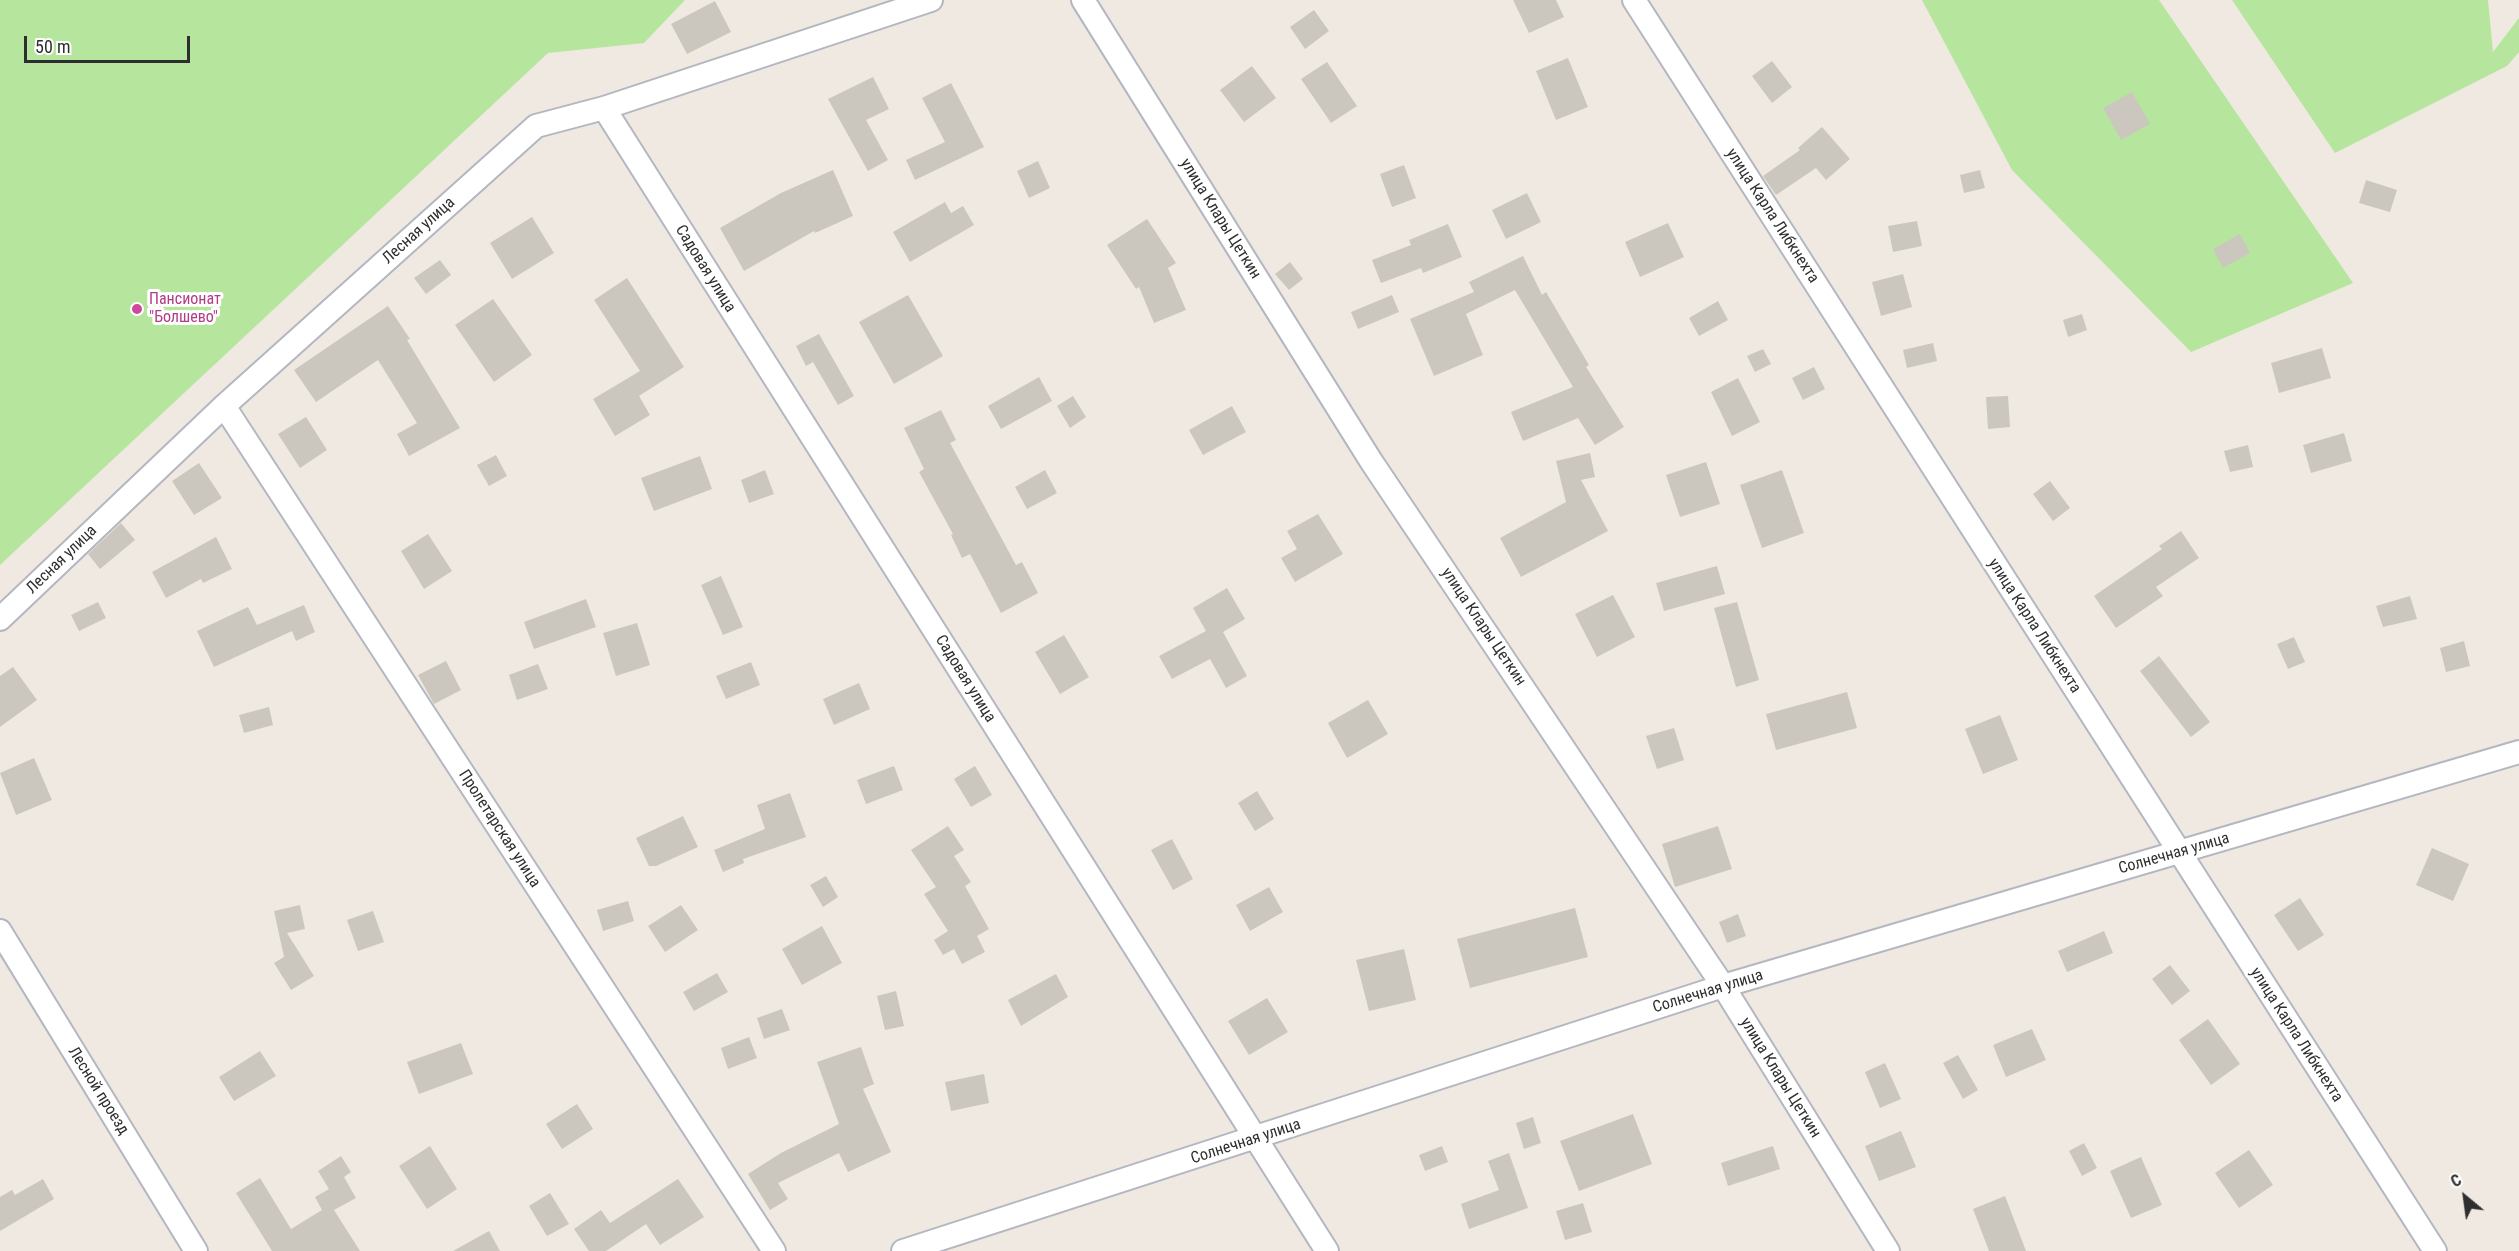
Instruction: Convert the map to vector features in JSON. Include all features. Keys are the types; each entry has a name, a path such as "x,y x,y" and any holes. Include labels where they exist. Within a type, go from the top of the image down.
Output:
{"street":[{"name":"Лесная улица","path":"0,619 224,406 536,126 604,108 931,0"},
{"name":"улица Клары Цеткин","path":"1083,0 1371,460 1723,986 1888,1251"},
{"name":"улица Карла Либкнехта","path":"1634,0 2435,1251"},
{"name":"Садовая улица","path":"604,108 1327,1251"},
{"name":"Пролетарская улица","path":"224,406 774,1251"},
{"name":"Солнечная улица","path":"903,1251 1723,986 2519,752"},
{"name":"Лесной проезд","path":"0,932 196,1251"}],"green space":[{"name":"Пансионат \"Болшево\"","path":"0,0 685,0 644,43 548,53 0,565"},
{"path":"1922,0 2159,0 2353,283 2191,352 2012,170"},
{"path":"2232,0 2488,0 2493,52 2519,18 2519,52 2507,66 2335,153"}],"building":[{"path":"1513,0 1556,0 1564,17 1529,33"},
{"path":"715,1 731,32 687,54 671,24"},
{"path":"1314,10 1329,31 1305,49 1290,27"},
{"path":"1568,58 1588,107 1556,120 1536,71"},
{"path":"1772,61 1792,87 1772,103 1752,76"},
{"path":"1327,62 1357,106 1331,123 1301,79"},
{"path":"1252,66 1276,98 1244,122 1220,90"},
{"path":"873,77 889,109 866,120 888,160 868,171 828,99"},
{"path":"951,83 984,147 915,180 906,160 945,142 922,98"},
{"path":"2132,92 2150,124 2121,140 2103,108"},
{"path":"1822,127 1850,159 1826,180 1816,168 1776,195 1763,176 1800,150 1798,148"},
{"path":"1038,161 1050,188 1029,198 1017,171"},
{"path":"1404,165 1416,198 1392,207 1380,174"},
{"path":"833,170 853,216 815,233 814,231 744,271 720,228 781,193"},
{"path":"1980,170 1985,188 1964,193 1960,175"},
{"path":"2366,180 2397,190 2390,212 2359,203"},
{"path":"1527,193 1541,222 1506,239 1492,210"},
{"path":"945,202 951,213 963,206 974,225 910,262 893,232"},
{"path":"532,217 554,253 512,279 490,243"},
{"path":"1147,219 1176,263 1168,268 1186,310 1154,323 1139,287 1136,289 1107,245"},
{"path":"1917,221 1922,246 1893,252 1888,226"},
{"path":"1668,223 1684,257 1640,277 1625,242"},
{"path":"1448,224 1462,257 1423,273 1421,268 1381,283 1372,260 1411,245 1409,240"},
{"path":"2240,234 2250,253 2223,268 2213,249"},
{"path":"1523,256 1542,295 1546,292 1589,365 1586,367 1624,427 1595,445 1578,418 1523,441 1511,412 1573,387 1515,290 1466,314 1483,355 1434,376 1410,319 1474,292 1469,282"},
{"path":"440,260 451,275 426,294 414,278"},
{"path":"1290,262 1303,279 1289,290 1275,274"},
{"path":"1903,274 1912,307 1881,316 1872,282"},
{"path":"627,278 684,367 639,396 650,415 615,436 593,399 640,371 594,300"},
{"path":"908,295 943,356 894,384 859,322"},
{"path":"1392,295 1399,312 1358,329 1351,312"},
{"path":"493,299 532,355 494,382 455,325"},
{"path":"1718,301 1728,320 1699,336 1689,318"},
{"path":"388,306 410,339 407,340 460,428 409,456 397,434 417,423 378,360 316,402 294,370"},
{"path":"2082,314 2087,330 2068,337 2063,320"},
{"path":"819,334 854,396 838,405 813,362 806,366 796,346"},
{"path":"1933,343 1937,361 1907,368 1903,350"},
{"path":"2322,348 2331,378 2279,393 2271,363"},
{"path":"1763,349 1771,364 1755,372 1747,356"},
{"path":"1814,367 1825,389 1803,400 1792,378"},
{"path":"1039,377 1052,401 1001,429 988,406"},
{"path":"1738,378 1760,422 1732,436 1711,392"},
{"path":"1073,396 1086,417 1070,428 1057,406"},
{"path":"2008,396 2010,427 1988,429 1986,397"},
{"path":"1232,406 1246,432 1203,455 1189,430"},
{"path":"941,410 956,440 950,443 1016,565 1022,562 1038,593 1001,613 970,554 962,558 951,535 953,534 919,472 924,469 904,428"},
{"path":"306,417 327,450 300,468 278,434"},
{"path":"2344,433 2352,461 2311,473 2303,445"},
{"path":"2248,445 2253,467 2230,472 2224,451"},
{"path":"1590,453 1595,477 1581,480 1608,531 1521,577 1500,538 1566,502 1556,461"},
{"path":"496,455 507,476 489,486 477,465"},
{"path":"700,456 712,489 654,511 641,478"},
{"path":"1706,462 1720,504 1680,517 1666,475"},
{"path":"199,463 222,498 194,515 172,481"},
{"path":"765,470 774,494 749,503 741,480"},
{"path":"1045,470 1057,493 1027,509 1015,487"},
{"path":"1782,470 1804,533 1762,548 1740,485"},
{"path":"2050,481 2070,508 2053,521 2033,494"},
{"path":"1318,514 1343,554 1295,582 1281,558 1297,549 1287,531"},
{"path":"121,523 135,540 100,569 88,554"},
{"path":"2181,531 2199,558 2156,587 2163,596 2116,628 2094,596 2162,549 2159,546"},
{"path":"428,534 452,571 424,589 401,551"},
{"path":"216,537 232,569 203,583 201,579 166,598 152,572"},
{"path":"1717,566 1725,594 1664,611 1656,583"},
{"path":"721,576 743,627 723,635 701,585"},
{"path":"1227,588 1245,619 1223,632 1247,676 1226,688 1210,659 1172,679 1159,656 1206,631 1193,608"},
{"path":"1613,595 1635,637 1597,657 1575,614"},
{"path":"2410,596 2417,619 2383,627 2376,606"},
{"path":"586,599 596,627 534,649 524,622"},
{"path":"98,602 106,618 79,631 71,615"},
{"path":"1737,602 1759,680 1736,687 1714,608"},
{"path":"304,605 315,632 296,641 292,631 214,667 197,631 248,607 257,625"},
{"path":"637,623 650,665 616,676 603,633"},
{"path":"1064,635 1089,677 1060,694 1035,652"},
{"path":"2294,637 2305,662 2288,669 2277,644"},
{"path":"2464,641 2470,666 2446,672 2440,648"},
{"path":"2159,656 2210,722 2191,737 2140,671"},
{"path":"446,661 461,690 434,704 418,675"},
{"path":"751,662 760,685 726,699 716,676"},
{"path":"538,664 548,689 517,700 509,675"},
{"path":"13,667 37,700 0,727 0,676"},
{"path":"859,683 870,709 834,725 823,699"},
{"path":"1847,692 1857,728 1776,750 1766,714"},
{"path":"1368,700 1388,734 1347,758 1328,723"},
{"path":"269,707 273,725 244,733 239,715"},
{"path":"2000,715 2018,760 1983,774 1965,729"},
{"path":"1674,728 1684,760 1657,769 1646,736"},
{"path":"34,758 52,800 16,815 0,773"},
{"path":"894,766 903,790 866,804 857,780"},
{"path":"975,766 992,795 971,807 954,779"},
{"path":"1257,791 1274,819 1255,831 1238,803"},
{"path":"790,793 806,837 743,859 744,863 723,872 714,850 765,829 757,805"},
{"path":"683,816 698,847 656,866 649,866 636,838"},
{"path":"948,826 964,850 954,856 971,882 965,886 989,929 977,936 985,952 962,964 954,949 943,955 934,940 948,931 924,894 936,887 911,850"},
{"path":"1718,826 1732,869 1675,887 1662,844"},
{"path":"1172,839 1193,879 1173,890 1151,850"},
{"path":"2432,848 2469,864 2453,901 2416,885"},
{"path":"826,876 838,897 823,907 810,885"},
{"path":"1269,887 1283,912 1250,931 1236,905"},
{"path":"2300,898 2324,935 2298,951 2274,915"},
{"path":"628,901 634,921 603,931 597,910"},
{"path":"300,905 305,929 287,933 314,976 291,990 274,963 284,957 274,911"},
{"path":"681,905 698,930 665,952 648,926"},
{"path":"1575,908 1588,957 1470,988 1457,939"},
{"path":"373,911 384,942 358,951 347,920"},
{"path":"1738,914 1746,936 1727,943 1719,922"},
{"path":"822,926 842,963 802,985 782,949"},
{"path":"2104,931 2113,953 2067,972 2058,951"},
{"path":"1404,949 1416,1000 1369,1011 1356,960"},
{"path":"2170,965 2190,991 2172,1005 2152,979"},
{"path":"717,973 728,992 694,1011 683,992"},
{"path":"1056,974 1068,997 1021,1026 1008,1000"},
{"path":"896,991 904,1026 885,1030 877,996"},
{"path":"1267,998 1288,1032 1249,1055 1228,1021"},
{"path":"782,1009 790,1030 764,1039 757,1018"},
{"path":"2208,1019 2240,1064 2211,1085 2179,1040"},
{"path":"2032,1029 2046,1060 2006,1077 1993,1045"},
{"path":"749,1037 757,1058 728,1069 721,1048"},
{"path":"461,1043 473,1074 419,1094 407,1062"},
{"path":"861,1047 874,1084 863,1089 891,1152 848,1172 839,1153 778,1183 788,1199 770,1210 748,1174 781,1153 839,1124 817,1062"},
{"path":"260,1051 276,1076 234,1101 219,1077"},
{"path":"1958,1055 1978,1090 1963,1099 1943,1063"},
{"path":"1885,1063 1901,1099 1880,1108 1865,1072"},
{"path":"984,1074 989,1103 951,1111 945,1082"},
{"path":"577,1104 593,1129 562,1149 546,1124"},
{"path":"1633,1114 1652,1164 1579,1191 1560,1141"},
{"path":"1533,1117 1541,1143 1524,1149 1516,1123"},
{"path":"1901,1131 1916,1167 1879,1181 1865,1146"},
{"path":"2084,1143 2097,1168 2082,1176 2069,1151"},
{"path":"430,1146 457,1189 427,1209 399,1166"},
{"path":"1442,1146 1448,1162 1425,1171 1419,1155"},
{"path":"1773,1146 1780,1169 1728,1186 1721,1163"},
{"path":"2249,1150 2273,1185 2239,1208 2215,1173"},
{"path":"1509,1153 1528,1208 1469,1229 1461,1204 1499,1190 1488,1161"},
{"path":"341,1156 351,1172 344,1177 356,1198 334,1210 360,1251 272,1251 236,1193 260,1178 291,1229 322,1210 315,1197 329,1189 318,1171"},
{"path":"2141,1157 2162,1205 2131,1218 2110,1171"},
{"path":"43,1179 54,1199 0,1231 0,1197 12,1190 15,1195"},
{"path":"678,1179 704,1217 660,1245 646,1224 606,1251 589,1251 574,1229 601,1210 610,1223"},
{"path":"550,1193 569,1224 547,1236 529,1206"},
{"path":"2005,1196 2026,1251 1989,1251 1973,1209"},
{"path":"1583,1203 1592,1232 1565,1240 1556,1211"},
{"path":"489,1231 500,1251 453,1251"}],"place":[{"name":"Пансионат \"Болшево\"","path":"137,309"}]}
